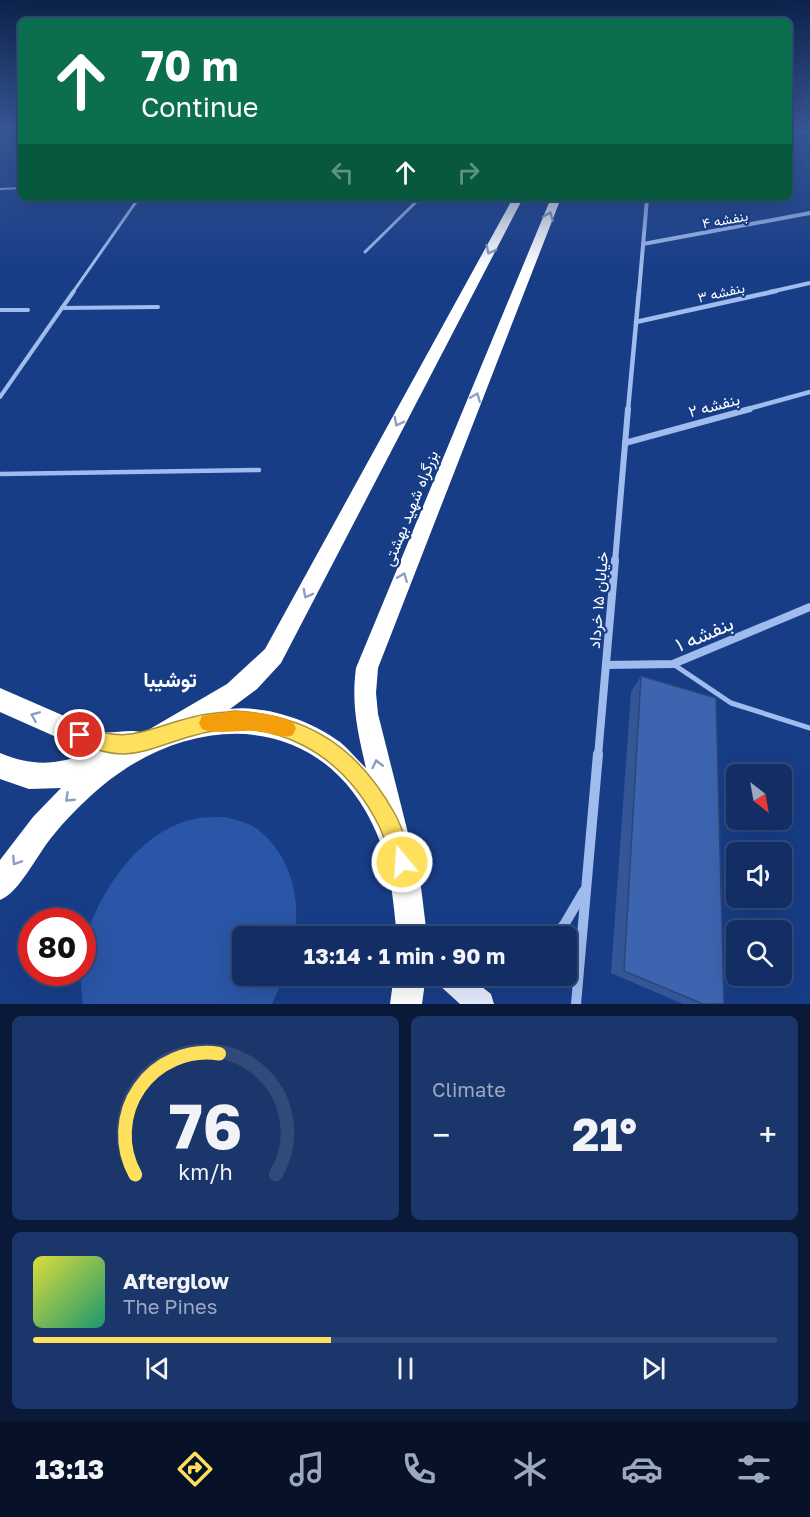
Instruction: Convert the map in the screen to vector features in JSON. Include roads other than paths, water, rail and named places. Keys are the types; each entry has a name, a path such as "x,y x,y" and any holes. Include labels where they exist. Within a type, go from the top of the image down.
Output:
{"highway":[{"path":"0,886 26,846 57,809 90,779 148,742 232,695 249,682 273,656 516,201"},
{"name":"بزرگراه شهید بهشتی","path":"396,842 369,729 364,693 367,668 555,201"},
{"path":"0,700 100,744 121,746 148,742"},
{"path":"0,766 26,777 43,779 76,771 194,726 235,720 260,722 298,732 320,743 339,757 364,782 379,805 396,842 407,884 412,926"},
{"path":"406,1004 408,986"}],"main road":[{"path":"460,986 481,1004"}],"street":[{"name":"خیابان ۱۵ خرداد","path":"576,1004 647,201"},
{"name":"بنفشه ۴","path":"643,244 810,213"},
{"name":"بنفشه ۳","path":"636,322 810,283"},
{"name":"بنفشه ۲","path":"625,443 810,392"},
{"name":"بنفشه ۱","path":"606,665 673,664 810,607"},
{"path":"563,926 586,888"}],"lane":[{"path":"0,189 18,188"},
{"path":"0,397 136,201"},
{"path":"365,252 417,201"},
{"path":"62,308 158,307"},
{"path":"0,310 28,310"},
{"path":"0,474 259,470"},
{"path":"673,664 731,704 810,728"}],"district":[{"name":"توشیبا","path":"170,679"}]}
